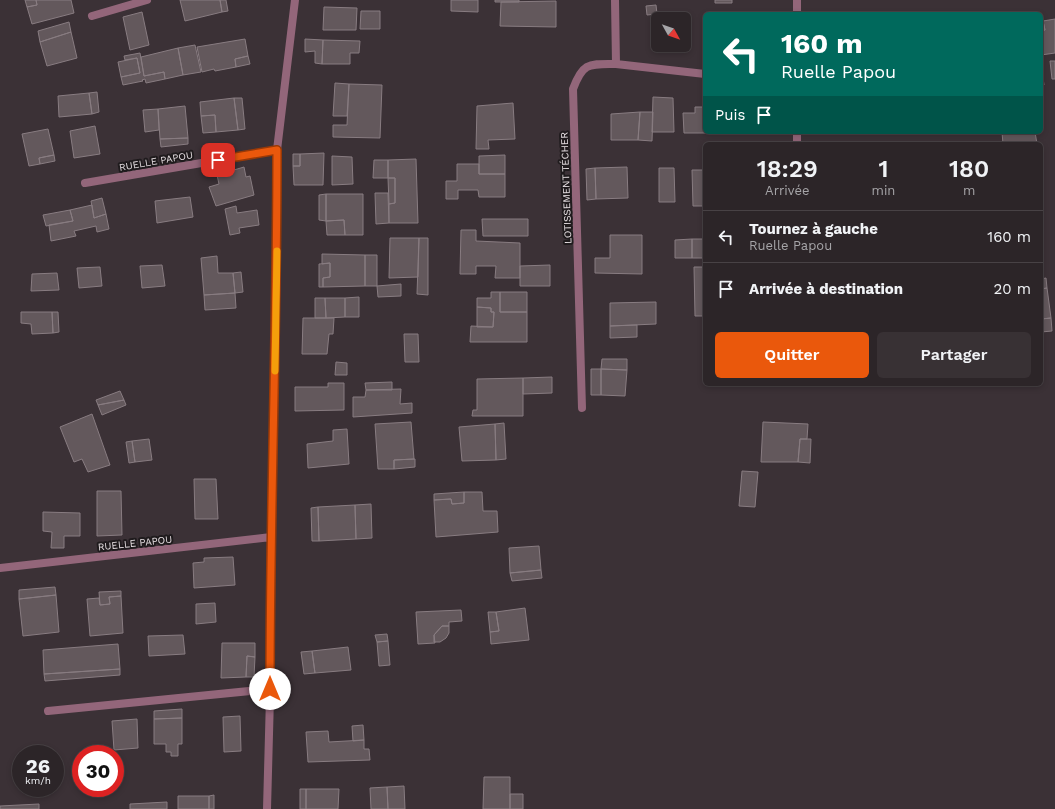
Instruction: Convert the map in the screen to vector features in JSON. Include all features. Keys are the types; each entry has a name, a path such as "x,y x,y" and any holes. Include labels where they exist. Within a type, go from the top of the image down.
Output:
{"street":[{"path":"92,16 147,0"},
{"path":"267,809 277,253 277,150 295,0"},
{"path":"615,0 616,64 703,74"},
{"path":"797,0 797,12"},
{"name":"LOTISSEMENT TÉCHER","path":"582,408 573,88 578,74 585,66 616,64"},
{"name":"RUELLE PAPOU","path":"86,183 277,150"},
{"name":"RUELLE PAPOU","path":"0,568 271,537"},
{"path":"48,711 270,689"}],"building":[{"path":"25,0 36,0 37,5 27,7"},
{"path":"36,0 71,0 74,13 32,24 27,7 37,5"},
{"path":"180,0 220,0 222,12 185,21"},
{"path":"220,0 226,0 228,11 222,12"},
{"path":"451,0 478,0 478,12 451,11"},
{"path":"495,0 519,0 519,2 495,2"},
{"path":"715,0 732,0 732,3 715,3"},
{"path":"556,1 556,27 500,26 501,2"},
{"path":"656,5 657,12 651,12 651,15 647,15 646,6"},
{"path":"324,7 357,8 356,30 323,30"},
{"path":"361,11 380,11 380,29 360,29"},
{"path":"142,12 149,45 130,50 123,17"},
{"path":"1055,19 1055,53 1043,55 1043,30 1045,30 1043,21"},
{"path":"69,22 71,32 40,42 38,31"},
{"path":"71,32 77,58 47,66 40,42"},
{"path":"245,39 248,56 235,59 236,67 215,71 214,69 202,72 197,47"},
{"path":"305,39 323,40 322,64 315,63 315,51 305,52"},
{"path":"323,40 360,41 359,53 350,53 350,64 322,64"},
{"path":"195,45 201,72 183,75 178,48"},
{"path":"178,48 183,75 165,79 164,72 144,76 141,57"},
{"path":"140,53 144,76 164,72 165,79 146,83 145,79 142,80 143,81 123,85 121,77 140,73 137,58 125,60 124,56"},
{"path":"248,56 250,64 236,67 235,59"},
{"path":"137,58 140,73 121,77 118,62"},
{"path":"1050,61 1055,61 1055,79 1052,79"},
{"path":"335,83 349,84 347,116 333,116"},
{"path":"349,84 382,85 380,138 333,137 333,125 347,125"},
{"path":"97,92 99,112 92,114 89,93"},
{"path":"89,93 92,114 59,117 58,96"},
{"path":"653,97 673,98 674,132 652,132"},
{"path":"234,98 242,98 245,129 238,130"},
{"path":"234,98 238,130 216,132 215,115 201,116 200,102"},
{"path":"513,103 515,139 488,140 489,149 476,149 477,106"},
{"path":"185,106 188,138 160,139 158,109"},
{"path":"695,107 703,107 703,133 684,133 683,113 695,113"},
{"path":"158,109 159,130 145,132 143,110"},
{"path":"640,112 638,140 611,140 611,114"},
{"path":"640,112 653,112 652,141 638,140"},
{"path":"215,115 216,132 203,133 201,116"},
{"path":"95,126 100,154 74,158 70,131"},
{"path":"48,129 54,155 39,158 40,164 29,166 22,134"},
{"path":"1002,134 1035,134 1037,142 1003,142"},
{"path":"188,138 188,144 161,147 160,139"},
{"path":"324,153 323,185 294,185 293,166 300,166 300,154"},
{"path":"293,154 300,154 300,166 293,166"},
{"path":"54,155 55,161 40,164 39,158"},
{"path":"505,155 505,174 479,174 479,156"},
{"path":"332,156 352,157 353,184 332,185"},
{"path":"416,159 418,223 389,223 389,204 395,203 395,178 388,178 388,160"},
{"path":"374,160 388,160 388,178 373,178"},
{"path":"457,164 479,164 479,174 505,174 505,197 479,197 478,190 458,190 458,199 446,199 446,181 457,181"},
{"path":"244,167 246,177 250,176 254,195 216,206 209,187 219,184 217,175"},
{"path":"627,167 628,198 596,199 595,168"},
{"path":"595,168 596,199 587,200 586,169"},
{"path":"659,168 674,168 675,202 659,202"},
{"path":"692,170 703,170 703,206 693,206"},
{"path":"388,178 395,178 395,203 389,204"},
{"path":"375,193 388,193 389,223 376,224"},
{"path":"326,194 363,194 363,235 345,235 344,220 326,221"},
{"path":"326,194 326,221 319,220 319,195"},
{"path":"190,197 193,217 157,223 155,201"},
{"path":"102,198 106,214 94,218 91,201"},
{"path":"92,205 94,218 106,214 109,229 97,232 96,226 74,231 76,236 51,241 49,225 73,221 70,210"},
{"path":"236,206 237,213 257,210 259,225 239,228 240,233 230,235 225,209"},
{"path":"70,210 73,221 46,226 43,215"},
{"path":"482,219 528,219 528,236 483,236"},
{"path":"344,220 345,235 327,235 326,221"},
{"path":"461,230 476,230 476,241 520,243 520,278 495,278 496,266 476,266 476,274 460,274"},
{"path":"610,235 642,235 642,274 595,273 595,258 610,258"},
{"path":"390,238 419,238 418,277 389,278"},
{"path":"419,238 428,238 428,295 417,294"},
{"path":"692,239 692,258 675,258 675,240"},
{"path":"692,239 703,239 703,258 692,258"},
{"path":"322,254 365,255 365,286 323,287 323,278 330,277 330,263 322,264"},
{"path":"365,255 377,255 377,286 365,286"},
{"path":"217,256 218,273 233,273 235,293 204,295 201,258"},
{"path":"330,263 330,277 323,278 323,287 319,287 319,264"},
{"path":"162,265 165,286 142,288 140,266"},
{"path":"550,265 550,286 520,286 520,266"},
{"path":"100,267 102,286 79,288 77,268"},
{"path":"694,267 703,267 703,316 695,316"},
{"path":"241,272 243,292 235,293 233,273"},
{"path":"57,273 59,290 31,291 32,274"},
{"path":"1046,278 1047,288 1043,289 1043,279"},
{"path":"401,284 401,296 378,297 377,286"},
{"path":"1047,288 1051,318 1043,319 1043,289"},
{"path":"491,292 500,292 500,312 527,312 527,342 470,342 471,326 493,327 494,312 491,312 491,308 477,307 477,298 491,298"},
{"path":"500,292 527,292 527,312 500,312"},
{"path":"235,293 236,308 205,310 204,295"},
{"path":"359,297 359,317 345,317 345,298"},
{"path":"315,298 325,298 326,318 315,318"},
{"path":"325,298 345,298 345,317 326,318"},
{"path":"656,302 656,324 610,326 610,303"},
{"path":"477,307 491,308 491,312 494,312 493,327 477,327"},
{"path":"21,312 52,312 53,333 32,334 31,324 21,323"},
{"path":"52,312 58,312 59,332 53,333"},
{"path":"303,318 334,318 333,334 329,334 327,354 302,354"},
{"path":"1051,318 1052,331 1043,332 1043,319"},
{"path":"637,325 637,337 610,338 610,326"},
{"path":"404,334 418,334 419,362 405,362"},
{"path":"602,359 627,359 627,370 601,369"},
{"path":"336,362 347,363 347,375 335,375"},
{"path":"591,369 601,369 601,395 591,395"},
{"path":"601,369 627,370 625,396 601,395"},
{"path":"552,377 552,393 523,394 523,378"},
{"path":"523,378 523,416 472,416 473,410 477,410 477,379"},
{"path":"392,382 392,390 366,390 365,383"},
{"path":"328,383 344,383 344,410 295,411 295,387 328,387"},
{"path":"401,389 400,404 412,403 412,413 353,417 353,397 365,397 366,390"},
{"path":"120,391 124,400 98,405 96,400"},
{"path":"124,400 126,405 102,415 98,405"},
{"path":"92,414 110,465 88,472 82,459 74,462 60,427"},
{"path":"411,422 414,459 394,460 394,469 378,469 375,424"},
{"path":"763,422 808,424 807,439 800,439 798,462 761,462"},
{"path":"504,423 506,459 496,460 495,424"},
{"path":"495,424 496,460 462,461 459,427"},
{"path":"347,429 349,464 308,468 307,444 333,441 333,430"},
{"path":"149,439 152,460 135,462 132,441"},
{"path":"800,439 811,439 810,463 798,462"},
{"path":"132,441 135,462 129,463 126,442"},
{"path":"415,459 415,467 394,469 394,460"},
{"path":"742,471 758,472 755,507 739,506"},
{"path":"194,479 216,479 218,519 195,519"},
{"path":"97,491 121,491 122,535 97,536"},
{"path":"464,492 464,503 452,504 451,499 434,500 434,494"},
{"path":"464,492 482,492 483,511 497,511 498,532 436,537 434,500 451,499 452,504 464,503"},
{"path":"371,504 372,538 356,539 355,505"},
{"path":"355,505 356,539 319,541 318,507"},
{"path":"318,507 319,541 312,541 311,508"},
{"path":"43,512 80,513 80,536 64,536 64,548 51,548 52,532 43,531"},
{"path":"539,546 541,570 510,573 509,548"},
{"path":"233,557 235,585 194,588 193,563 204,562 204,558"},
{"path":"541,570 542,578 512,581 510,573"},
{"path":"55,587 56,595 19,599 19,590"},
{"path":"121,591 121,596 109,597 110,604 100,605 99,592"},
{"path":"56,595 59,632 23,636 19,599"},
{"path":"121,596 123,633 90,636 87,599 99,598 100,605 110,604 109,597"},
{"path":"215,603 216,622 196,624 196,604"},
{"path":"525,608 529,640 491,644 490,632 499,631 496,612"},
{"path":"461,610 462,621 449,622 449,626 442,626 434,635 435,643 418,644 416,612"},
{"path":"488,612 496,612 499,631 490,632"},
{"path":"442,626 449,626 449,633 446,638 440,642 434,642 434,635"},
{"path":"387,634 388,641 377,642 375,635"},
{"path":"183,635 185,654 149,656 148,636"},
{"path":"388,641 390,665 379,666 377,642"},
{"path":"222,643 255,643 255,657 247,656 246,677 221,678"},
{"path":"118,644 120,669 44,674 43,650"},
{"path":"348,647 351,670 315,673 312,651"},
{"path":"312,651 315,673 304,674 301,652"},
{"path":"247,656 255,657 254,677 246,677"},
{"path":"120,669 120,675 45,681 44,674"},
{"path":"182,709 182,718 154,719 154,711"},
{"path":"240,716 241,751 224,752 223,717"},
{"path":"182,718 182,744 178,744 178,756 171,756 171,752 166,752 166,744 154,744 154,719"},
{"path":"137,719 138,748 124,749 124,745 114,745 112,721"},
{"path":"363,725 364,740 353,741 352,726"},
{"path":"328,731 329,742 364,740 364,749 369,749 370,760 308,762 306,732"},
{"path":"484,777 510,777 510,809 483,809"},
{"path":"404,786 405,809 388,809 387,787"},
{"path":"387,787 388,809 371,809 370,788"},
{"path":"300,789 306,789 306,809 300,809"},
{"path":"306,789 339,789 338,809 306,809"},
{"path":"510,794 523,794 523,809 510,809"},
{"path":"214,795 214,809 209,809 209,796"},
{"path":"178,796 209,796 209,809 178,809"},
{"path":"167,802 167,809 130,809 130,804"},
{"path":"39,804 39,809 0,809 0,806"}],"slow traffic":[{"path":"275,371 277,251"}],"route":[{"path":"218,160 277,150 277,253 271,537 270,689"}]}
